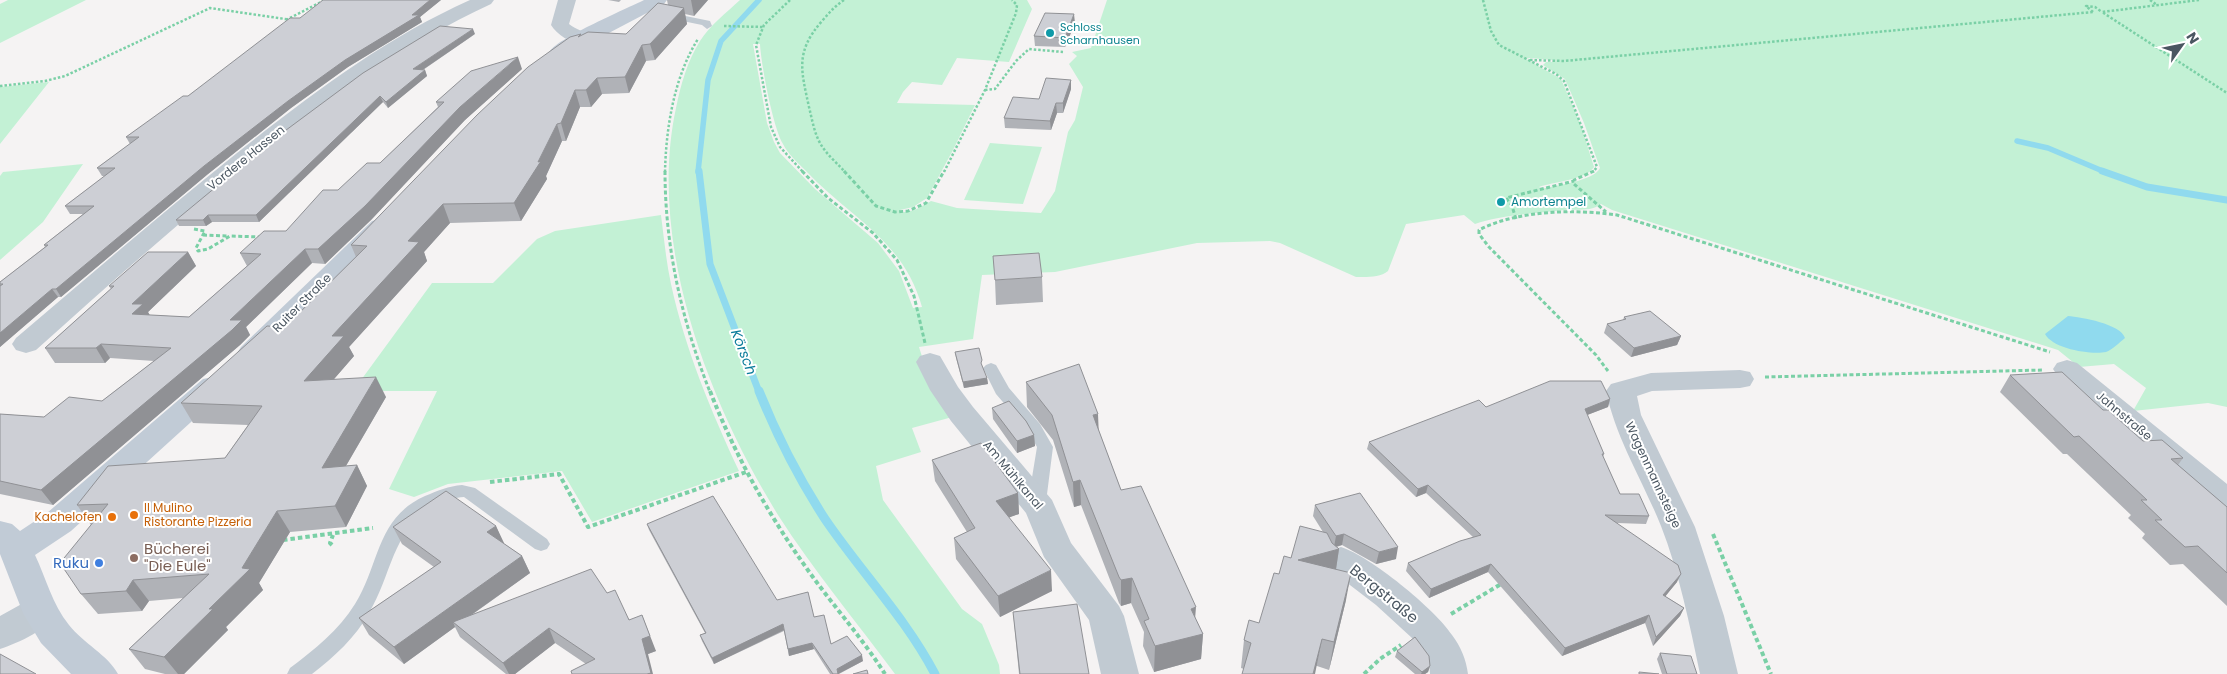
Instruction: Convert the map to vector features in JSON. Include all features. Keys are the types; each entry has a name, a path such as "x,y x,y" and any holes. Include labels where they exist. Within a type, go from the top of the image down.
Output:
{"main road":[{"path":"540,65 582,38 649,4"},
{"name":"Ruiter Straße","path":"99,674 65,646 45,622 25,570 8,542 60,522 253,351 399,208"}],"street":[{"name":"Vordere Hassen","path":"26,344 215,182 364,66 416,34 485,0"},
{"path":"567,0 560,25 568,33 582,38"},
{"name":"Am Mühlkanal","path":"930,362 945,390 962,414 1037,502 1047,519 1056,548 1106,616 1120,674"},
{"name":"Jahnstraße","path":"2066,369 2227,501"},
{"path":"1621,391 1651,382 1740,380"},
{"name":"Wagenmannsteige","path":"1621,391 1626,415 1678,527 1706,616 1720,674"},
{"name":"Bergstraße","path":"1341,560 1396,601 1426,630 1444,652 1450,664 1449,674"},
{"path":"0,634 40,611"}],"lane":[{"path":"649,4 706,23 707,26"},
{"path":"991,368 1002,390 1034,428 1046,447 1037,502"},
{"path":"297,674 342,635 361,609 371,591 385,551 398,524 410,511 424,503 463,490 469,492 541,544"}],"path":[{"path":"285,20 325,0"},
{"path":"790,0 769,18 758,38 756,48 775,138 783,151 822,193 873,233 897,260 906,275 917,304 930,362"},
{"path":"844,0 809,35 801,54 801,71 819,142 881,209 889,212 906,211 921,206 930,198 985,90 1016,13 1016,5 1012,0"},
{"path":"1483,0 1491,31 1497,43 1563,80 1593,153 1597,170 1574,180 1506,198 1512,206 1516,219"},
{"path":"2150,0 2157,5"},
{"path":"2102,12 2199,0"},
{"path":"1530,60 1564,61 2094,12 2087,6 2095,7 2227,93"},
{"path":"0,86 45,81 65,76 210,8 285,20 297,20"},
{"path":"763,27 707,26 683,67 672,110 664,159 665,211 673,268 685,319 714,400 746,472 800,560 885,674"},
{"path":"985,90 996,89 1016,61 1029,50 1063,52"},
{"path":"1574,180 1578,189 1597,203 1606,213"},
{"path":"1621,391 1596,355 1479,234 1479,230 1489,224 1516,219 1578,212 1606,213 1677,232 2036,346 2053,354 2066,369"},
{"path":"161,229 202,229 205,232 196,248 198,251 208,249 230,236"},
{"path":"203,235 262,237"},
{"path":"1740,380 2066,369"},
{"path":"463,490 472,484 559,474 588,527 746,472"},
{"path":"277,540 398,524"},
{"path":"332,545 330,543 333,534"},
{"name":"Bergstraße","path":"1364,674 1380,659 1496,586 1510,581"}],"green space":[{"path":"8,0 86,0 0,43 0,4"},
{"path":"740,0 1027,0 1032,9 1009,62 957,58 942,85 912,82 903,92 897,103 975,105 927,198 913,207 900,210 899,213 915,210 931,201 957,208 1041,213 1055,191 1068,132 1075,120 1083,87 1069,64 1077,56 1072,52 1091,48 1107,0 2227,0 2227,407 2208,403 2133,411 2146,388 2114,364 2079,367 2058,350 1612,210 1601,204 1588,209 1495,218 1475,224 1464,215 1406,224 1388,271 1373,277 1356,277 1280,243 1270,241 1197,243 1055,272 982,275 973,339 919,347 924,363 956,416 912,428 921,452 876,466 883,500 962,609 982,624 999,665 1000,674 895,674 791,535 752,471 728,423 707,372 690,319 677,266 670,212 669,159 680,90 691,57 700,41 718,19","holes":["753,44 760,44 765,80 775,124 785,148 822,187 888,246 902,264 913,284 922,307 913,308 899,271 878,243 815,189 780,153 767,123","1526,59 1553,60 1554,62 1546,62 1543,65 1565,79 1584,123 1600,168 1590,176 1574,182 1542,189 1539,187 1577,178 1594,167 1581,126 1561,79"]},
{"path":"49,82 0,144 0,87"},
{"path":"990,143 1042,147 1023,204 964,200"},
{"path":"83,164 43,222 0,260 0,176 3,172"},
{"path":"661,215 669,275 691,356 739,471 592,522 562,471 448,484 414,497 389,489 437,391 353,391 432,283 493,283 537,239 555,231"}],"water":[{"path":"2068,316 2109,325 2122,333 2125,338 2113,348 2099,353 2082,352 2056,344 2045,334"}],"building":[{"path":"323,0 430,0 412,15 419,15 345,60 204,166 0,333 0,286 3,284 0,284 0,282 94,206 65,206 115,168 97,168 139,137 126,137 183,96 188,96 290,18 300,18"},
{"path":"658,3 684,8 650,44 642,45 625,77 597,78 586,90 575,90 561,123 557,124 538,162 541,161 514,203 443,204 408,241 419,242 332,336 344,336 304,381 376,377 322,468 357,465 335,506 277,511 242,568 250,569 164,657 129,649 209,574 133,580 126,591 81,594 60,563 108,504 77,505 108,466 225,458 262,406 181,403 267,326 285,327 367,246 351,245 477,115 528,67 570,37 581,34 578,37 588,32 626,34"},
{"path":"1045,13 1074,14 1065,38 1034,36"},
{"path":"440,26 473,29 413,69 425,70 386,102 380,96 256,215 208,215 203,220 176,220 274,139 363,73"},
{"path":"518,57 460,107 365,206 318,249 305,249 230,320 242,320 232,330 41,490 0,481 0,414 44,417 69,397 102,401 171,348 101,344 96,348 45,348 114,286 109,286 148,252 188,252 132,304 143,304 132,314 189,317 261,254 240,253 264,231 286,231 323,190 338,190 367,163 380,163 444,102 436,102 471,71"},
{"path":"1046,78 1071,80 1063,103 1056,103 1050,121 1004,118 1013,97 1039,99"},
{"path":"1039,253 1042,277 995,280 993,256"},
{"path":"1650,311 1681,336 1634,348 1607,324 1626,319 1624,317"},
{"path":"979,348 981,363 987,378 963,382 955,352"},
{"path":"1079,364 1098,414 1093,415 1121,490 1141,486 1196,607 1191,609 1203,634 1155,646 1144,621 1149,619 1132,578 1121,580 1119,577 1080,480 1073,482 1052,415 1026,382"},
{"path":"2062,372 2103,410 2108,410 2143,441 2162,440 2183,458 2171,459 2227,507 2227,573 2198,546 2185,547 2155,520 2162,520 2141,500 2147,500 2079,436 2074,437 2010,375"},
{"path":"1550,381 1601,381 1610,399 1585,409 1620,494 1639,494 1649,516 1605,515 1678,565 1681,574 1663,595 1684,608 1656,637 1649,615 1565,648 1491,564 1431,589 1408,563 1460,541 1481,535 1428,485 1418,489 1369,442 1479,400 1486,407"},
{"path":"1009,401 1026,421 1034,435 1017,441 992,408"},
{"path":"981,443 1018,493 996,501 1051,570 998,596 954,538 975,528 932,460"},
{"path":"446,491 496,526 487,532 522,556 394,647 359,618 441,562 393,527"},
{"path":"1360,493 1398,547 1379,552 1344,534 1336,536 1315,505"},
{"path":"713,496 777,600 808,592 814,617 824,615 831,644 847,636 862,655 837,669 838,674 833,674 812,643 788,649 783,624 712,658 700,635 706,633 647,524"},
{"path":"1300,526 1327,533 1332,543 1339,549 1298,560 1351,573 1334,642 1322,639 1313,674 1242,674 1251,643 1244,640 1249,620 1259,623 1274,573 1279,574 1284,556 1291,558"},
{"path":"591,569 607,593 615,590 629,620 642,615 650,636 642,639 651,673 572,674 571,671 595,659 549,628 503,663 453,622"},
{"path":"1077,604 1089,674 1020,674 1013,612"},
{"path":"1415,637 1429,656 1430,666 1422,672 1397,651"},
{"path":"1660,653 1691,656 1697,674 1667,674"},
{"path":"0,654 36,674 0,674"},
{"path":"867,670 868,674 853,674"},
{"path":"1639,672 1659,674 1639,674"}],"waterway":[{"name":"Körsch","path":"698,172 708,80 721,41 759,0"},
{"path":"2017,141 2048,148 2105,172"},
{"name":"Körsch","path":"699,171 710,264 759,392"},
{"path":"2102,171 2147,187 2227,200"},
{"name":"Körsch","path":"759,391 789,457 815,504 839,539 897,614 935,674"}],"place":[{"name":"Schloss Scharnhausen","path":"1050,33"},
{"name":"Amortempel","path":"1501,202"},
{"name":"Il Mulino Ristorante Pizzeria","path":"134,515"},
{"name":"Kachelofen","path":"112,517"},
{"name":"Bücherei \"Die Eule\"","path":"134,558"},
{"name":"Ruku","path":"99,563"}]}
